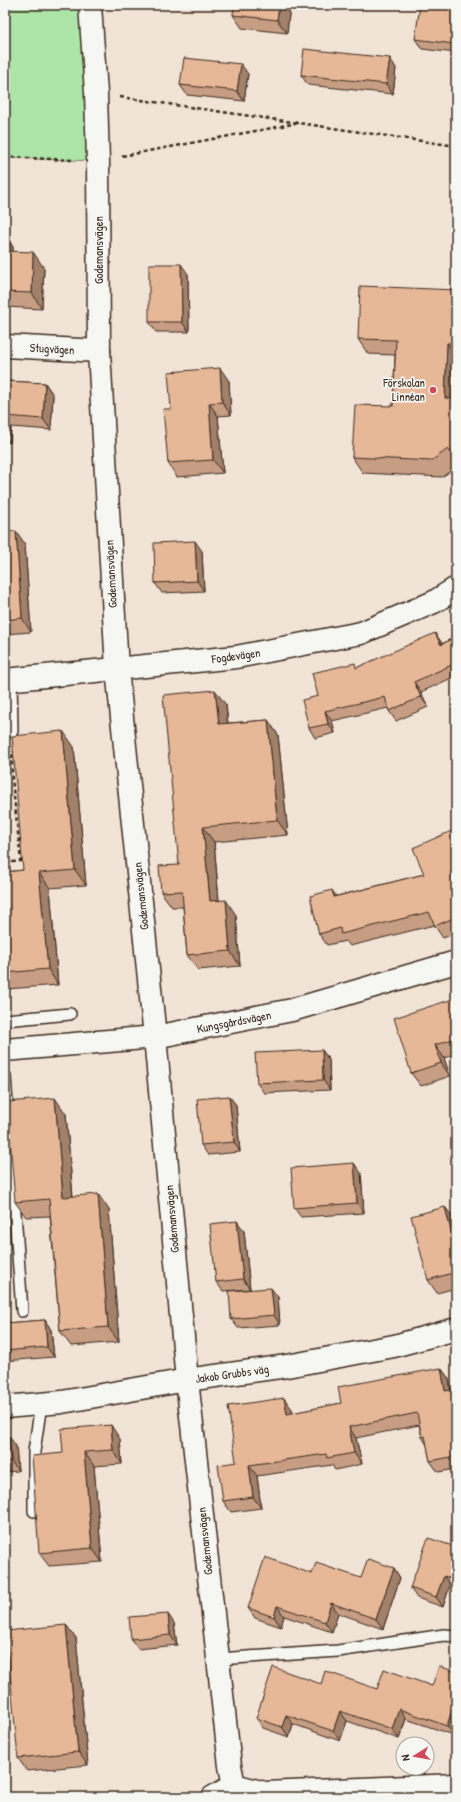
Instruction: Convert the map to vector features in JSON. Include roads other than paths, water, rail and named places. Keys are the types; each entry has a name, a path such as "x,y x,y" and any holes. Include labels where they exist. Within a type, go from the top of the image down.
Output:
{"street":[{"name":"Godemansvägen","path":"90,5 96,93 98,161 99,351 117,669 155,1037 187,1380 230,1766 234,1785"},
{"name":"Stugvägen","path":"5,346 99,351"},
{"name":"Fogdevägen","path":"8,680 236,657 361,633 434,602 456,588"},
{"name":"Kungsgårdsvägen","path":"5,1050 155,1037 292,1010 456,962"},
{"name":"Jakob Grubbs väg","path":"5,1407 62,1402 187,1380 288,1366 394,1346 456,1329"},
{"path":"213,1797 234,1785 265,1793 456,1785"}],"lane":[{"path":"8,680 9,731"},
{"path":"5,1020 70,1014"},
{"path":"5,1076 9,1124"},
{"path":"10,1148 22,1311"},
{"path":"34,1511 34,1452 41,1404"},
{"path":"218,1659 338,1651 444,1635 456,1636"}],"place":[{"name":"Förskolan Linnéan","path":"433,390"}]}
